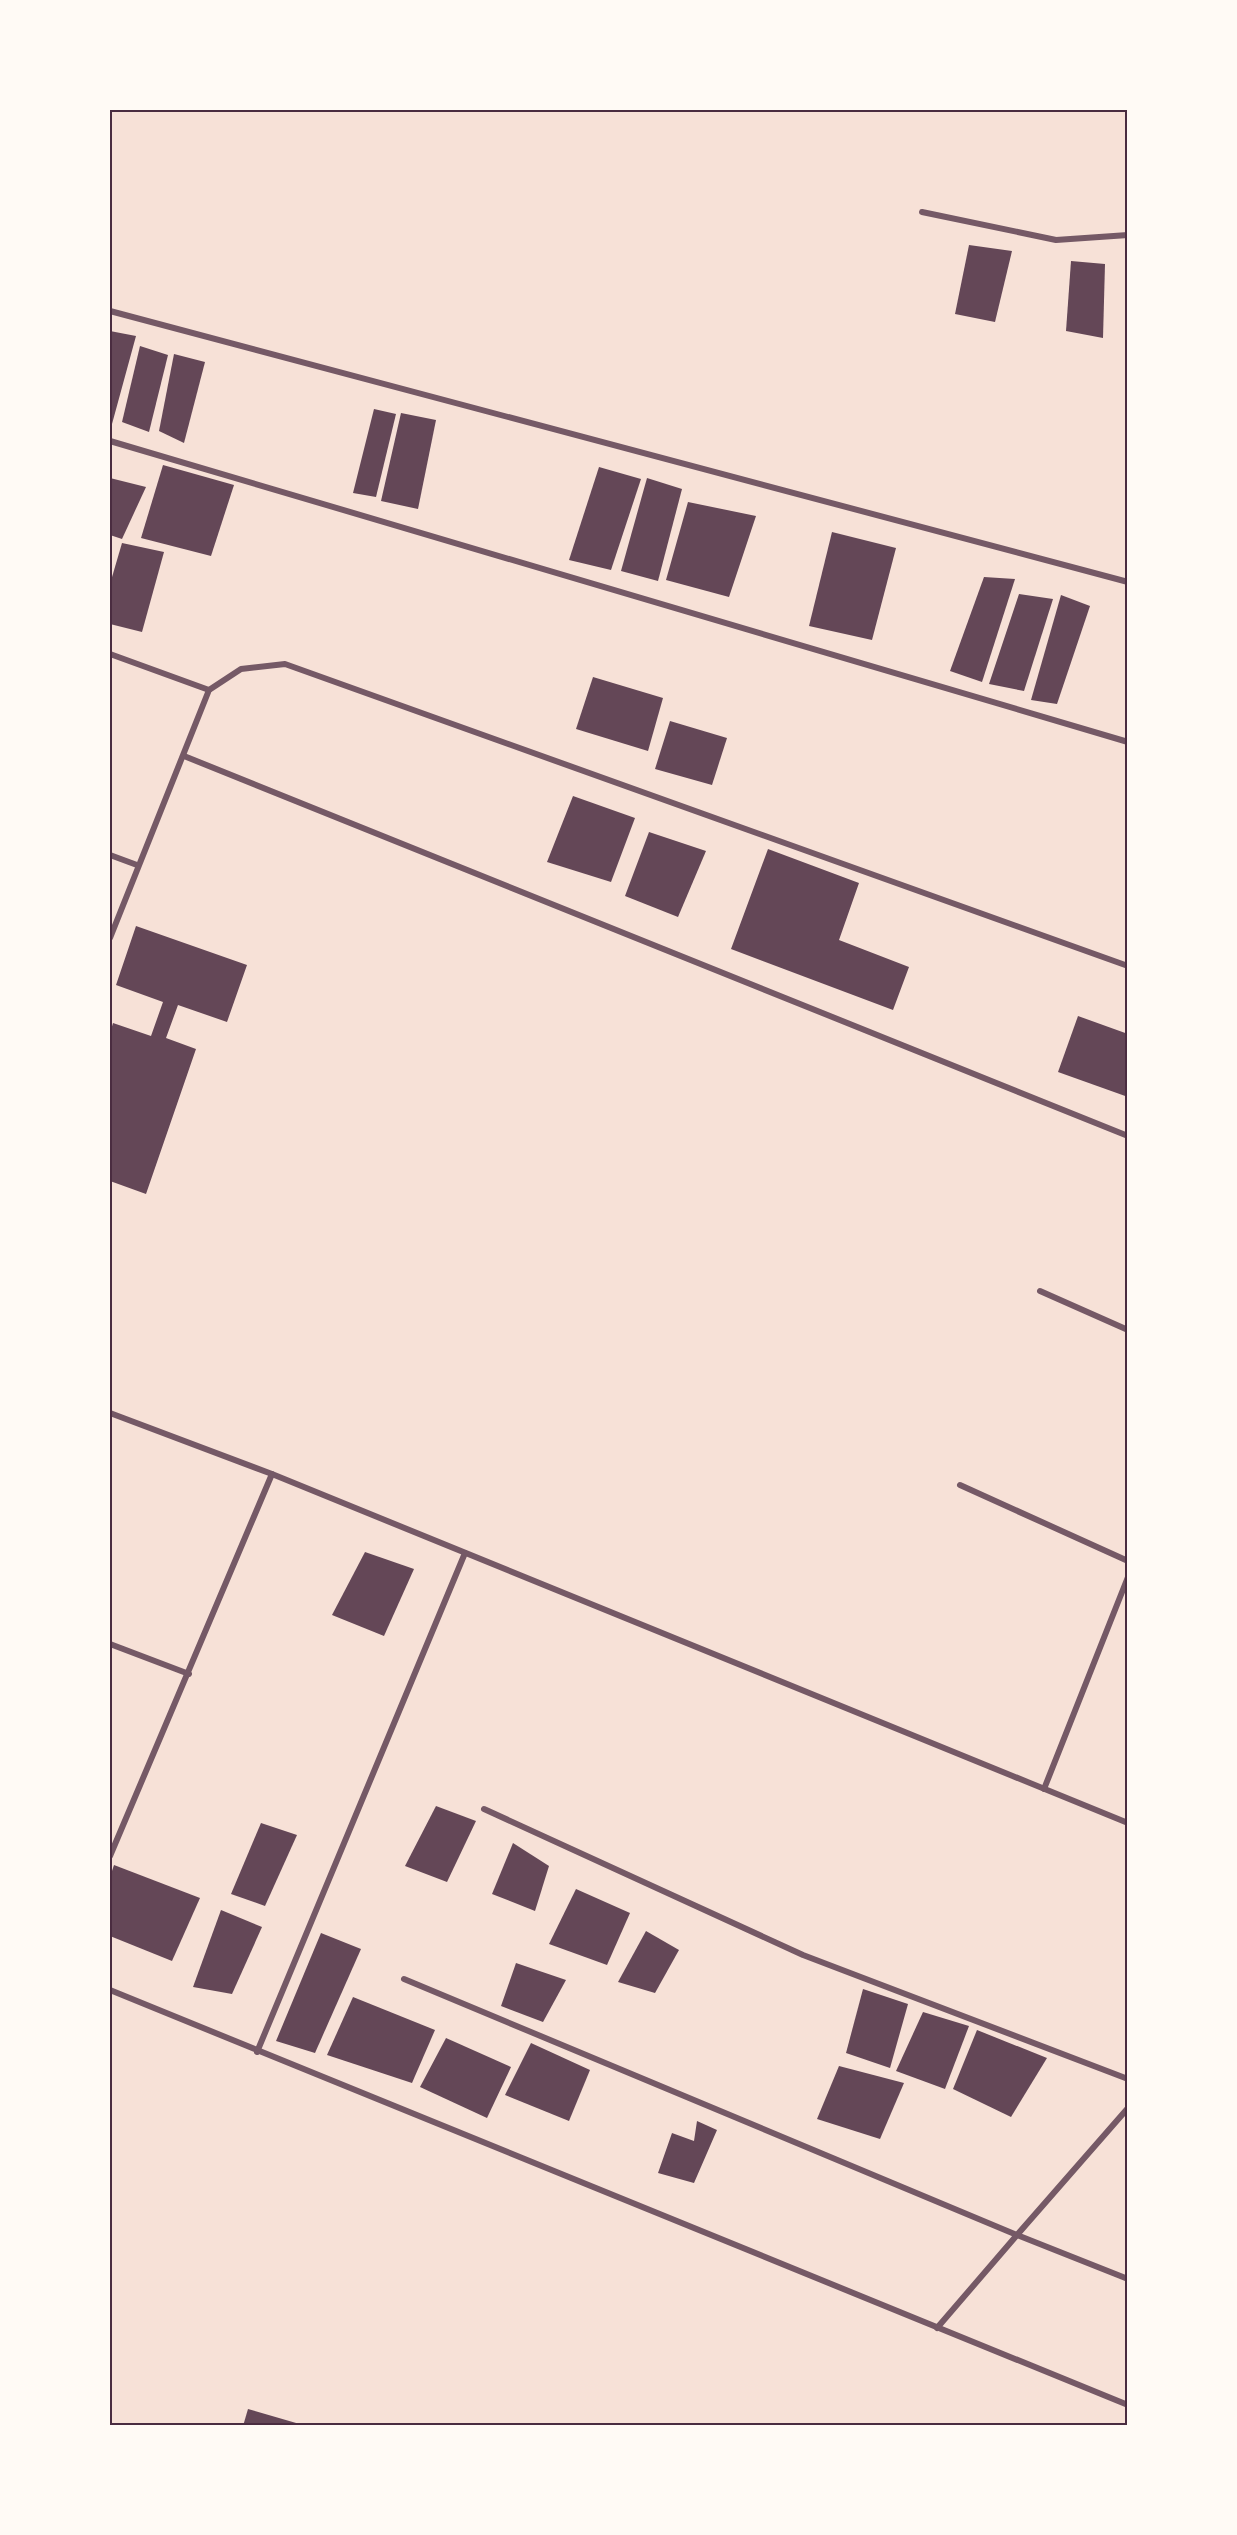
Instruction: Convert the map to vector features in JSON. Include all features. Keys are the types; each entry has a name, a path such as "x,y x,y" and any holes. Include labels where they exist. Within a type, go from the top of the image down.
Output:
{"street":[{"path":"922,212 1056,240 1128,235"},
{"path":"110,311 1128,582"},
{"path":"110,441 1128,742"},
{"path":"110,654 209,690"},
{"path":"110,938 137,865 184,756 209,690 241,669 285,664 1128,966"},
{"path":"184,756 1128,1136"},
{"path":"110,855 137,865"},
{"path":"1040,1291 1128,1330"},
{"path":"110,1413 272,1474 1128,1823"},
{"path":"110,1855 189,1674 272,1474"},
{"path":"960,1485 1128,1561"},
{"path":"257,2052 465,1552"},
{"path":"1044,1789 1128,1577"},
{"path":"110,1644 189,1674"},
{"path":"484,1809 803,1955 1128,2079"},
{"path":"404,1979 1017,2235 1128,2278"},
{"path":"110,1990 257,2052 1128,2405"},
{"path":"937,2328 1128,2108"}],"building":[{"path":"969,245 1012,251 995,322 955,314"},
{"path":"1071,261 1105,264 1103,338 1066,331"},
{"path":"110,331 136,336 112,424 110,422"},
{"path":"140,346 168,355 149,432 122,422"},
{"path":"174,354 205,362 184,443 159,431"},
{"path":"374,409 396,414 376,497 353,493"},
{"path":"401,413 436,420 418,509 381,501"},
{"path":"163,465 234,485 211,556 141,538"},
{"path":"599,467 641,479 611,570 569,560"},
{"path":"110,478 146,487 122,539 110,535"},
{"path":"647,478 682,489 658,581 621,571"},
{"path":"688,502 756,516 729,597 666,580"},
{"path":"832,532 896,548 872,640 809,626"},
{"path":"122,543 164,552 142,632 110,624 110,584"},
{"path":"984,577 1015,579 982,682 950,671"},
{"path":"1019,594 1053,599 1024,691 989,684"},
{"path":"1061,595 1090,606 1057,704 1031,700"},
{"path":"593,677 663,698 648,751 576,729"},
{"path":"670,721 727,738 712,785 655,769"},
{"path":"573,796 635,818 611,882 547,862"},
{"path":"649,832 706,851 678,917 625,896"},
{"path":"768,849 859,883 839,940 909,967 893,1010 731,949"},
{"path":"136,926 247,965 227,1022 178,1005 166,1038 196,1049 146,1194 110,1181 110,1033 113,1023 151,1036 163,1002 116,985"},
{"path":"1078,1016 1128,1034 1128,1097 1058,1072"},
{"path":"365,1552 414,1569 384,1636 332,1615"},
{"path":"436,1806 476,1821 447,1882 405,1866"},
{"path":"261,1823 297,1835 265,1906 231,1894"},
{"path":"513,1843 549,1866 535,1911 492,1894"},
{"path":"114,1865 200,1898 172,1961 110,1936 110,1877"},
{"path":"576,1889 630,1913 607,1965 549,1944"},
{"path":"221,1910 262,1927 232,1994 193,1987"},
{"path":"646,1931 679,1950 655,1993 618,1982"},
{"path":"321,1933 361,1949 315,2053 276,2041"},
{"path":"516,1963 566,1980 543,2022 501,2006"},
{"path":"863,1989 908,2004 890,2068 846,2053"},
{"path":"353,1997 435,2030 412,2083 327,2055"},
{"path":"923,2012 969,2026 945,2089 896,2071"},
{"path":"977,2030 1047,2058 1011,2117 953,2089"},
{"path":"446,2038 511,2067 487,2118 420,2087"},
{"path":"531,2043 590,2070 569,2121 505,2095"},
{"path":"839,2066 904,2083 880,2139 817,2119"},
{"path":"697,2121 717,2130 694,2183 658,2173 672,2133 694,2141"},
{"path":"248,2409 303,2425 303,2426 243,2426"}]}
